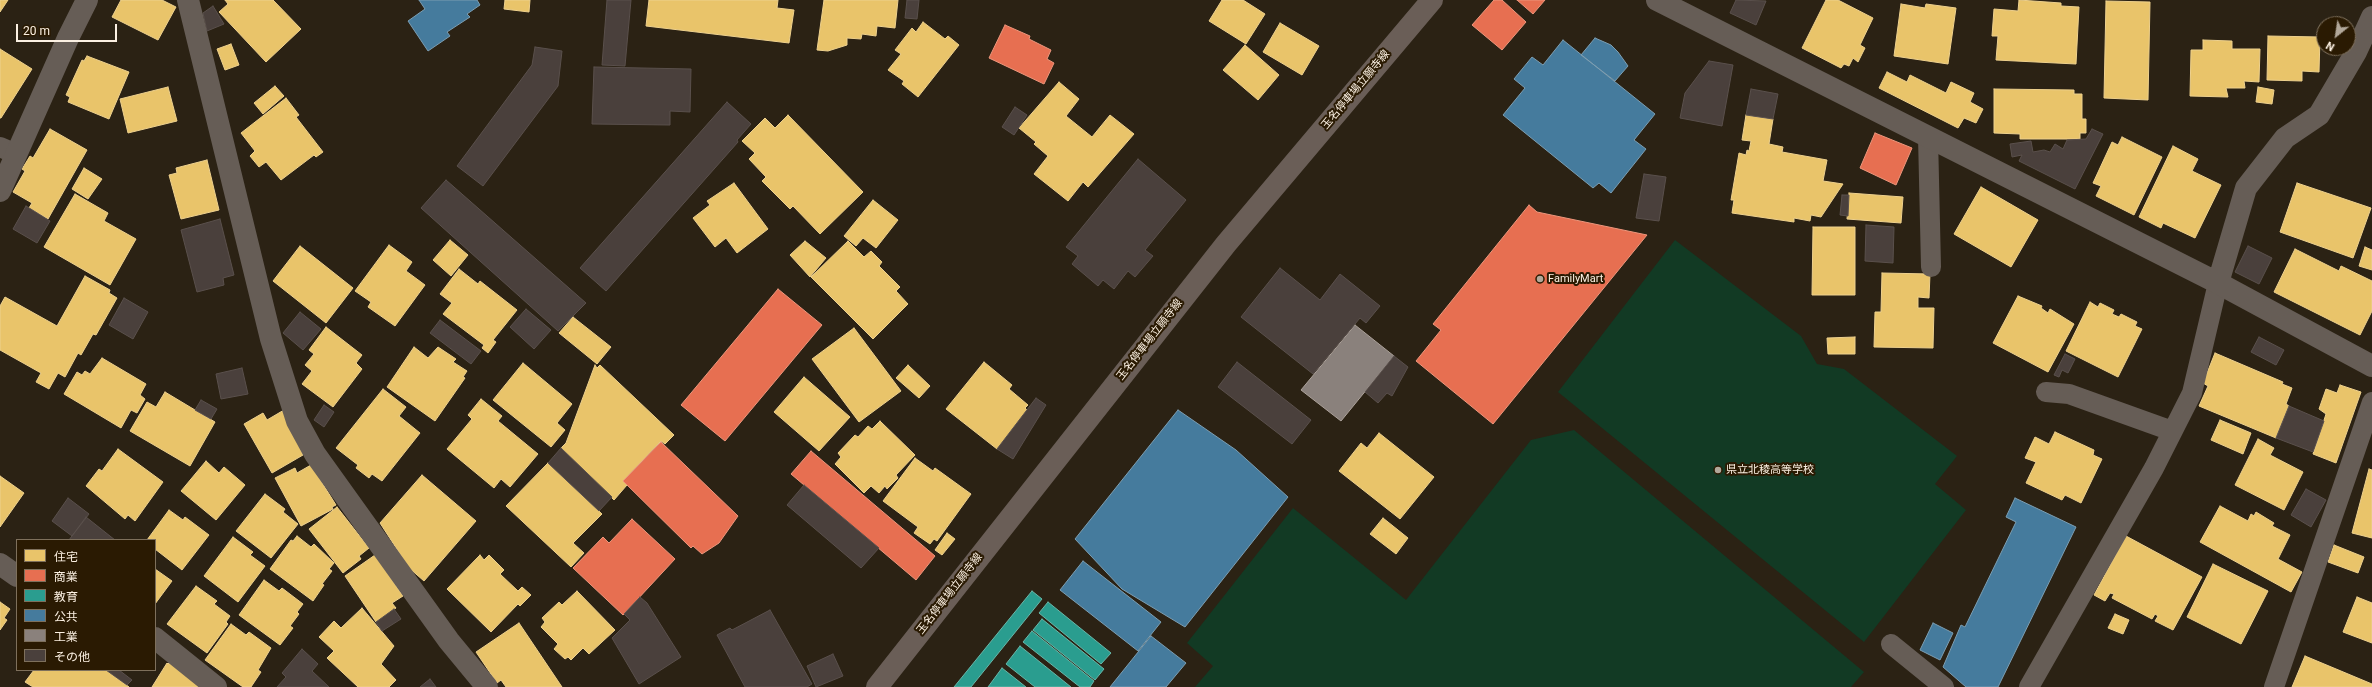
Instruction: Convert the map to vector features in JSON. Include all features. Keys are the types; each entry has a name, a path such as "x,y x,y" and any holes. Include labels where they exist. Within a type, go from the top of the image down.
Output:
{"main road":[{"name":"玉名停車場立願寺線","path":"877,687 1226,244 1432,0"}],"street":[{"path":"0,191 8,150 87,0"},
{"path":"188,0 271,339 297,421 315,454 425,609 487,687"},
{"path":"1657,0 2218,282 2372,366"},
{"path":"2218,282 2246,188 2285,138 2319,115 2364,54 2372,17"},
{"path":"0,564 16,575"},
{"path":"156,639 216,687"}],"lane":[{"path":"1928,136 1931,267"},
{"path":"2029,687 2050,653 2192,394 2218,282"},
{"path":"2046,392 2069,394 2172,431"},
{"path":"2274,687 2372,402"},
{"path":"1891,644 1944,687"}],"green space":[{"path":"1675,240 1801,336 1817,364 1844,369 1957,456 1935,484 1966,510 1864,642 1558,392"},
{"path":"1574,430 1864,672 1851,687 1195,687 1213,666 1187,643 1293,508 1406,600 1531,440"}],"building: 住宅":[{"path":"0,0 8,0 0,12"},
{"path":"121,0 162,0 176,7 158,40 112,17"},
{"path":"225,0 273,0 301,29 266,62 219,12 228,4"},
{"path":"505,0 530,0 529,12 504,9"},
{"path":"649,0 778,0 777,8 794,10 789,43 646,26"},
{"path":"824,0 898,0 895,28 877,26 876,36 862,34 861,39 847,38 847,45 828,51 817,50"},
{"path":"1222,0 1243,0 1265,14 1246,44 1209,21"},
{"path":"1826,0 1838,0 1873,18 1860,45 1865,48 1858,62 1853,58 1849,66 1844,64 1841,68 1802,48"},
{"path":"2019,0 2061,3 2061,6 2079,7 2076,64 1996,60 1998,36 1992,36 1994,9 2018,11"},
{"path":"2106,1 2150,2 2148,100 2104,98"},
{"path":"1901,4 1925,8 1926,4 1956,8 1948,64 1894,56"},
{"path":"923,22 945,39 948,36 959,45 918,97 902,84 904,81 888,70 901,54 895,50 912,28 916,32"},
{"path":"1280,23 1319,46 1302,75 1263,52"},
{"path":"2268,36 2316,37 2316,56 2319,56 2319,72 2302,71 2302,81 2267,80"},
{"path":"2203,40 2232,41 2232,49 2260,49 2259,82 2244,81 2245,88 2226,88 2228,97 2190,96 2191,50 2203,50"},
{"path":"231,44 239,65 225,70 217,49"},
{"path":"1245,45 1279,75 1258,100 1223,70"},
{"path":"0,49 32,69 1,118 0,118"},
{"path":"87,56 129,72 109,119 68,102 70,97 66,95 82,60 84,61"},
{"path":"1887,72 1907,82 1910,75 1946,93 1951,82 1974,93 1970,102 1983,109 1976,123 1964,118 1958,128 1879,88"},
{"path":"1059,82 1079,99 1066,116 1092,137 1110,115 1134,134 1088,187 1083,182 1068,201 1034,174 1048,156 1034,144 1036,142 1019,128"},
{"path":"275,86 284,96 263,114 254,103"},
{"path":"168,87 177,121 128,133 120,99"},
{"path":"2258,87 2274,90 2272,104 2256,102"},
{"path":"1994,89 2074,90 2074,94 2082,94 2082,119 2086,119 2086,133 2080,133 2080,139 2020,139 2020,134 1994,133"},
{"path":"286,98 299,115 296,117 323,152 316,157 314,155 281,180 266,162 259,167 250,156 255,151 241,133"},
{"path":"788,115 863,192 820,234 793,206 790,209 762,181 766,177 749,159 755,153 742,141 765,118 775,128"},
{"path":"1746,115 1773,119 1769,144 1783,147 1782,152 1827,160 1823,181 1843,184 1821,217 1811,215 1810,221 1794,218 1794,222 1732,213 1734,200 1731,200 1739,153 1746,155 1747,150 1749,151 1751,141 1742,140"},
{"path":"50,129 87,150 48,219 29,208 32,203 13,192 25,171 22,169 30,156 33,158"},
{"path":"2122,137 2162,157 2134,215 2096,196 2101,186 2093,183 2112,142 2118,145"},
{"path":"2173,146 2198,159 2192,171 2221,185 2195,238 2163,223 2161,228 2139,217"},
{"path":"207,160 219,210 181,219 169,175 177,173 176,168"},
{"path":"84,168 102,179 88,199 72,189"},
{"path":"734,183 768,229 737,253 726,238 715,247 693,218 710,205 707,201"},
{"path":"2297,183 2371,208 2353,258 2280,232"},
{"path":"1981,187 2038,220 2011,267 1954,234"},
{"path":"1849,193 1903,197 1901,223 1847,219"},
{"path":"75,194 108,213 104,221 136,239 110,285 44,247"},
{"path":"873,200 898,220 876,248 863,238 856,246 844,236"},
{"path":"1813,227 1855,227 1855,295 1812,295"},
{"path":"450,240 468,255 451,276 433,260"},
{"path":"805,241 826,258 810,277 790,255"},
{"path":"848,241 864,257 871,251 882,262 879,266 900,287 896,291 908,304 873,339 811,277"},
{"path":"389,245 412,262 406,271 425,285 395,326 368,307 371,302 355,291"},
{"path":"300,246 353,288 326,323 273,281"},
{"path":"2365,247 2372,250 2372,270 2359,266"},
{"path":"2295,249 2339,271 2341,266 2372,281 2372,311 2360,335 2274,292"},
{"path":"459,269 478,284 480,281 517,310 493,340 496,342 488,353 482,348 484,345 443,314 452,303 440,294"},
{"path":"1882,273 1930,274 1929,298 1918,297 1918,308 1934,308 1933,348 1874,347 1875,312 1881,312"},
{"path":"85,276 110,290 109,293 117,298 96,335 93,334 81,355 78,353 65,377 58,373 49,389 36,382 41,373 0,350 0,306 5,297 57,326"},
{"path":"2018,296 2042,306 2041,308 2048,313 2050,309 2074,324 2048,372 1993,343"},
{"path":"2090,302 2098,307 2100,303 2114,310 2112,314 2119,317 2121,314 2137,322 2135,326 2142,329 2118,377 2066,351"},
{"path":"573,317 611,347 597,364 559,333"},
{"path":"326,327 362,355 356,363 362,369 333,407 302,384 312,371 305,365 314,354 309,350"},
{"path":"854,328 901,391 859,422 812,359"},
{"path":"1855,337 1855,354 1828,354 1827,338"},
{"path":"414,347 428,358 438,347 456,359 453,362 467,371 463,377 465,378 435,421 387,387"},
{"path":"2215,353 2283,382 2282,384 2292,388 2286,404 2289,406 2276,438 2199,406 2208,386 2203,383"},
{"path":"102,358 146,384 140,395 145,399 137,413 131,410 121,428 64,394 77,372 82,375 85,371 90,374"},
{"path":"984,362 1012,385 1009,389 1028,405 1025,408 1027,410 997,449 946,409"},
{"path":"523,363 572,404 557,423 565,430 551,447 493,400"},
{"path":"595,365 597,368 600,365 674,435 665,444 661,441 623,481 627,485 614,500 561,448 566,443"},
{"path":"908,365 930,386 919,398 896,378"},
{"path":"804,377 850,417 819,451 774,412"},
{"path":"2340,385 2361,392 2336,463 2313,454 2326,414 2319,409 2326,389 2337,393"},
{"path":"383,389 406,407 399,416 420,433 382,481 372,474 369,478 356,468 358,465 336,448"},
{"path":"165,392 215,422 190,466 130,431 147,402 156,407"},
{"path":"481,399 502,416 498,421 538,454 510,487 501,479 494,488 447,449 472,419 468,415"},
{"path":"284,410 303,455 272,473 244,424 263,413 267,420"},
{"path":"2220,420 2251,433 2243,454 2211,440"},
{"path":"880,421 915,455 896,475 898,478 887,489 885,486 879,493 871,486 864,493 835,464 841,457 838,453 855,435 858,437 868,426 872,429"},
{"path":"2055,432 2094,450 2093,455 2102,459 2081,503 2065,495 2062,500 2026,483 2036,462 2025,458 2035,437 2049,444"},
{"path":"1379,433 1434,477 1400,519 1339,471 1361,443 1367,448"},
{"path":"2258,439 2274,448 2270,455 2303,472 2284,510 2235,485"},
{"path":"118,449 163,482 135,521 128,515 125,519 86,486 99,469 102,471"},
{"path":"915,458 933,471 935,468 971,494 937,541 934,539 930,544 914,533 918,527 883,501"},
{"path":"206,461 219,473 224,467 245,485 216,520 181,491"},
{"path":"548,463 602,514 573,543 584,553 571,567 506,506"},
{"path":"311,465 336,505 332,507 333,509 301,526 275,478 295,468 297,473"},
{"path":"2369,469 2372,470 2372,538 2352,533"},
{"path":"422,475 476,521 424,581 409,568 380,523"},
{"path":"0,476 24,493 0,527"},
{"path":"265,494 285,509 283,512 298,524 271,558 236,531"},
{"path":"2220,506 2248,521 2251,514 2254,516 2256,512 2274,523 2272,526 2290,535 2278,559 2302,572 2291,592 2200,542"},
{"path":"337,507 369,548 359,556 361,559 343,573 309,529"},
{"path":"169,510 183,520 185,517 209,535 182,570 156,550 156,539 148,539"},
{"path":"1383,518 1408,538 1396,554 1370,534"},
{"path":"947,533 955,539 942,555 935,550"},
{"path":"297,536 311,547 314,544 334,563 329,569 332,571 322,584 324,585 313,601 270,569 291,540 293,541"},
{"path":"2126,536 2202,577 2173,630 2155,621 2158,616 2155,614 2152,619 2112,598 2114,594 2110,593 2105,601 2094,595"},
{"path":"233,537 253,552 250,555 265,566 238,602 204,576"},
{"path":"2334,545 2364,557 2358,573 2328,562"},
{"path":"375,555 403,596 392,603 396,608 376,622 345,576"},
{"path":"480,555 484,560 489,555 504,570 500,574 518,591 522,587 531,595 520,606 518,604 491,632 447,589"},
{"path":"2213,564 2268,591 2241,644 2187,617"},
{"path":"156,570 172,581 156,603"},
{"path":"264,580 279,591 282,588 303,604 297,612 299,614 290,626 293,628 280,645 239,615"},
{"path":"196,586 217,601 214,604 230,616 226,622 228,624 207,653 167,624"},
{"path":"577,591 615,630 589,654 583,648 571,660 568,657 565,659 554,649 558,644 541,627 545,622 542,618 559,602 562,605"},
{"path":"2357,597 2372,603 2372,643 2343,632"},
{"path":"0,602 10,609 4,618 7,620 0,630"},
{"path":"362,608 394,646 381,664 396,680 389,687 358,687 327,658 334,651 319,637 334,621 341,628"},
{"path":"2115,614 2129,620 2123,634 2108,628"},
{"path":"519,623 562,687 506,687 501,680 497,683 476,652"},
{"path":"231,624 246,635 249,632 271,648 258,670 261,672 251,687 243,687 205,660"},
{"path":"2305,656 2372,684 2372,687 2292,687"},
{"path":"172,660 206,687 152,687 167,663 168,664"},
{"path":"33,671 107,671 129,687 33,687 25,682"}],"building: 商業":[{"path":"1494,0 1502,0 1526,22 1502,50 1472,25"},
{"path":"1517,0 1545,0 1533,14"},
{"path":"1005,25 1030,36 1029,39 1051,50 1047,59 1054,63 1044,84 989,58"},
{"path":"1875,133 1912,148 1896,185 1860,168"},
{"name":"FamilyMart","path":"1529,205 1537,212 1647,235 1493,424 1416,361 1441,330 1433,324"},
{"path":"778,289 822,325 725,441 681,405"},
{"path":"661,442 738,516 719,543 702,554 693,546 691,548 623,481"},
{"path":"811,451 935,556 916,580 791,474"},
{"path":"632,519 675,559 623,615 573,568 603,537 609,543"}],"building: 教育":[{"path":"1032,591 1042,599 971,687 954,687"},
{"path":"1048,602 1111,653 1101,664 1039,613"},
{"path":"1042,619 1104,669 1095,680 1033,630"},
{"path":"1032,631 1094,681 1090,687 1080,687 1023,642"},
{"path":"1020,646 1071,687 1035,687 1006,664"},
{"path":"1002,668 1026,687 988,687"}],"building: 公共":[{"path":"419,0 477,0 480,5 467,14 470,17 447,32 450,36 428,51 408,21 425,9"},
{"path":"1595,38 1611,45 1628,66 1615,81 1581,55"},
{"path":"1563,40 1655,114 1634,140 1646,149 1611,193 1599,183 1593,188 1503,115 1525,88 1514,79 1532,57 1543,65"},
{"path":"1178,410 1236,450 1288,497 1185,627 1122,589 1075,539"},
{"path":"2015,498 2076,527 1998,687 1966,687 1943,667 1961,625 1965,627 2016,522 2006,517"},
{"path":"1083,561 1161,622 1138,651 1060,590"},
{"path":"1933,623 1953,633 1940,660 1920,650"},
{"path":"1151,636 1186,663 1166,687 1110,687"}],"building: 工業":[{"path":"1355,325 1394,356 1341,421 1301,390"}],"building: その他":[{"path":"607,0 631,0 625,66 602,65"},
{"path":"907,0 919,0 917,19 905,18"},
{"path":"1736,0 1766,1 1756,25 1730,13"},
{"path":"213,6 224,24 207,31 203,13"},
{"path":"535,47 562,51 558,86 483,186 457,166 532,65"},
{"path":"1709,61 1733,65 1722,126 1680,118 1685,93"},
{"path":"594,67 691,69 690,112 670,111 670,125 592,124"},
{"path":"1751,89 1778,94 1773,119 1746,115"},
{"path":"727,102 751,124 737,140 738,142 606,291 580,268"},
{"path":"1015,107 1027,115 1014,135 1002,127"},
{"path":"2092,129 2103,134 2075,189 2019,161 2022,155 2012,157 2010,144 2031,141 2033,152 2044,150 2050,152 2055,144 2063,149 2067,140 2086,139"},
{"path":"1138,159 1186,200 1145,250 1153,256 1135,277 1128,271 1114,289 1103,280 1098,286 1072,264 1078,256 1066,247"},
{"path":"1644,174 1666,177 1659,221 1636,218"},
{"path":"446,180 586,303 558,331 421,208"},
{"path":"1842,195 1849,195 1848,216 1840,215"},
{"path":"26,206 50,221 37,243 13,229"},
{"path":"220,219 234,275 223,278 224,285 197,292 181,230"},
{"path":"1866,225 1894,227 1893,263 1865,261"},
{"path":"2248,246 2272,258 2259,284 2235,272"},
{"path":"1280,268 1320,300 1340,274 1380,306 1366,323 1360,318 1313,374 1241,317"},
{"path":"124,298 148,312 133,339 109,325"},
{"path":"526,309 551,330 534,349 510,327"},
{"path":"300,312 321,329 303,350 283,333"},
{"path":"440,320 481,351 471,364 430,333"},
{"path":"2259,337 2284,350 2276,365 2251,352"},
{"path":"2065,354 2075,359 2068,373 2062,370 2059,377 2054,375"},
{"path":"1394,356 1408,367 1392,396 1387,393 1378,403 1365,392"},
{"path":"1237,362 1311,420 1292,444 1218,387"},
{"path":"242,368 248,394 221,399 216,374"},
{"path":"1036,398 1046,405 1013,459 997,449"},
{"path":"201,400 217,409 211,419 195,410"},
{"path":"324,405 334,412 324,427 314,420"},
{"path":"2289,406 2324,421 2313,452 2276,438"},
{"path":"561,448 612,497 599,511 548,463"},
{"path":"804,485 879,548 861,568 787,505"},
{"path":"2306,489 2326,500 2311,527 2291,515"},
{"path":"68,498 89,514 72,536 52,521"},
{"path":"86,517 114,539 70,539"},
{"path":"640,597 647,603 681,657 639,684 612,638 630,620 624,614"},
{"path":"394,609 401,619 382,631 376,622"},
{"path":"770,610 812,684 807,687 745,687 717,635 730,628 732,630"},
{"path":"302,649 318,664 312,671 329,687 277,687 286,677 282,673"},
{"path":"833,654 843,676 816,687 807,666"},
{"path":"107,671 120,671 132,680 127,685"},
{"path":"430,679 436,687 420,687"}],"place":[{"name":"FamilyMart","path":"1540,279"},
{"name":"県立北稜高等学校","path":"1718,470"}]}
